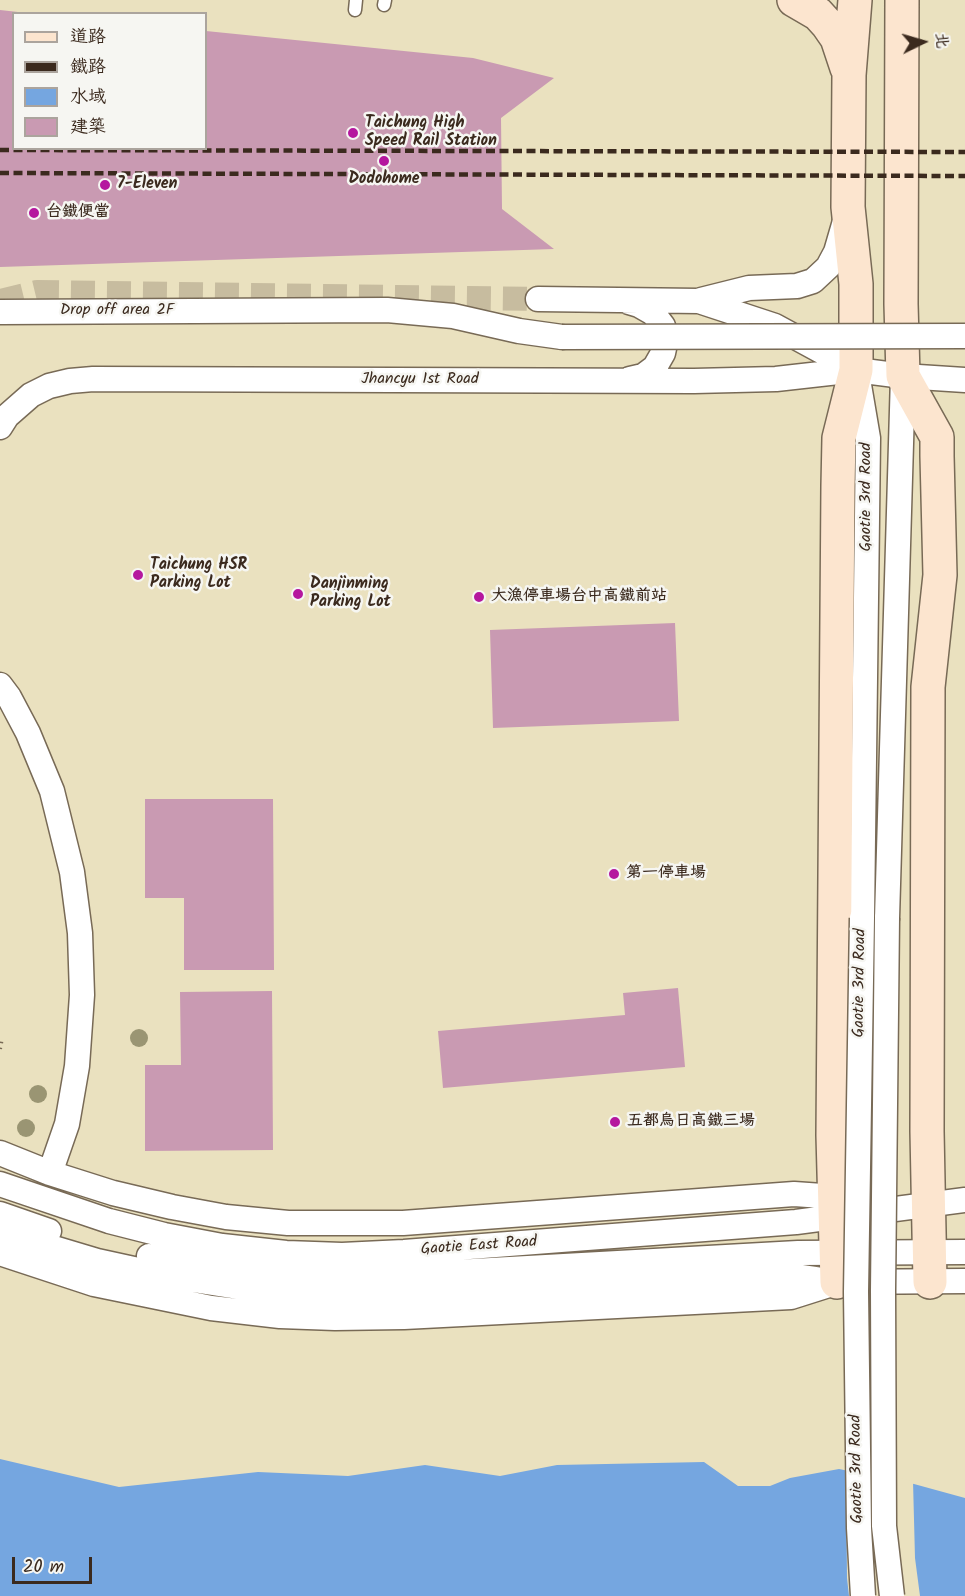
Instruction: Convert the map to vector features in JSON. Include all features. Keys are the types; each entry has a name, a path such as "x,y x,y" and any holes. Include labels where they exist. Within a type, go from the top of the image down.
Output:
{"street":[{"path":"794,0 818,14 828,25 840,46 849,75"},
{"name":"Gaotie 3rd Road","path":"855,0 849,75 848,207 855,284 856,370 868,438 856,1292 859,1528 863,1596"},
{"name":"Gaotie 3rd Road","path":"892,1596 884,1526 884,1290 887,918 903,376 901,304 902,0"},
{"path":"699,301 749,288 797,286 813,280 828,267 836,252 848,207"},
{"name":"Jhancyu 1st Road","path":"538,299 699,301 775,326 856,370"},
{"path":"620,299 639,305 653,313 663,326 666,339 663,353 656,367 643,376 622,381"},
{"name":"Drop off area 2F","path":"0,312 387,310 453,316 519,331 562,337 965,336"},
{"name":"Gaotie 3rd Road","path":"836,1267 834,1206 839,438 856,370"},
{"name":"Jhancyu 1st Road","path":"0,427 7,416 31,395 49,386 93,379 776,380 856,370 965,380"},
{"name":"Gaotie 3rd Road","path":"903,376 937,437 940,574 928,687 930,1267"},
{"path":"0,685 9,697 28,734 52,791 72,872 80,933 82,995 77,1066 67,1124 50,1173"},
{"path":"0,1153 50,1173 113,1193 226,1217 288,1223 403,1223 794,1194 834,1206 928,1204 965,1200"},
{"name":"Gaotie East Road","path":"0,1184 110,1221 164,1235 222,1246 286,1253 342,1255 796,1222 834,1206"},
{"name":"Gaotie East Road","path":"0,1214 30,1226 102,1247 219,1268 285,1274 342,1276 930,1267 965,1252"},
{"path":"0,1232 97,1261 150,1273 283,1294 342,1296 543,1288 789,1275 836,1267"},
{"path":"0,1253 104,1286 211,1308 291,1317 404,1317 791,1297 836,1267"},
{"path":"930,1267 965,1281"}],"path":[{"path":"0,1048 2,1038"}],"water":[{"path":"0,1459 119,1487 258,1472 348,1476 425,1465 500,1476 557,1465 704,1462 738,1486 770,1486 790,1478 839,1469 914,1484 965,1498 965,1596 0,1596"}],"pier":[{"path":"846,1468 913,1481 915,1558 920,1596 849,1596"}],"building":[{"name":"Taichung High Speed Rail Station","path":"0,10 18,12 12,12 12,150 207,150 207,31 473,58 554,78 501,118 502,209 554,249 0,267"},
{"path":"675,623 679,721 493,728 490,630"},
{"path":"145,799 273,799 274,970 184,970 184,898 145,898"},
{"path":"678,988 685,1067 443,1088 438,1031 625,1015 623,993"},
{"path":"272,991 273,1150 145,1151 145,1065 181,1065 180,992"}],"tunnel":[{"path":"0,301 37,292 538,299"}],"railway":[{"path":"0,150 965,152"},
{"path":"0,173 965,176"}],"place":[{"name":"Taichung High Speed Rail Station","path":"353,133"},
{"name":"Dodohome","path":"384,161"},
{"name":"7-Eleven","path":"105,185"},
{"name":"台鐵便當","path":"34,213"},
{"name":"Taichung HSR Parking Lot","path":"138,575"},
{"name":"Danjinming Parking Lot","path":"298,594"},
{"name":"大漁停車場台中高鐵前站","path":"479,597"},
{"name":"第一停車場","path":"614,874"},
{"name":"五都烏日高鐵三場","path":"615,1122"}]}
